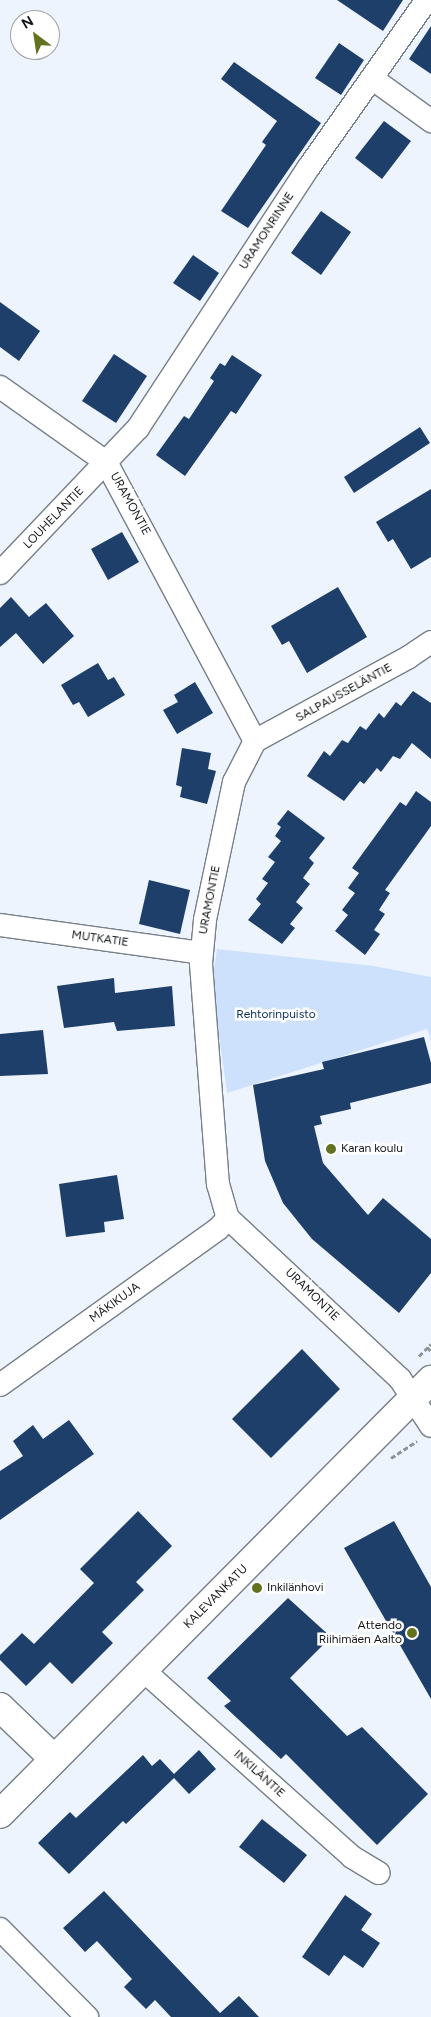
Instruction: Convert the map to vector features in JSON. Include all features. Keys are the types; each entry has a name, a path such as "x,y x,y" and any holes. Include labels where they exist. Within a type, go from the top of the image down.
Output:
{"street":[{"name":"URAMONRINNE","path":"106,462 138,428 309,166 373,79 426,0"},
{"path":"373,79 431,121"},
{"name":"URAMONTIE","path":"0,387 106,462 255,741 234,782 201,953 218,1184 228,1218 400,1379 422,1389 431,1426"},
{"name":"LOUHELANTIE","path":"0,573 106,462"},
{"name":"SALPAUSSELÄNTIE","path":"255,741 409,657 431,642"},
{"name":"MUTKATIE","path":"0,925 201,953"},
{"name":"MÄKIKUJA","path":"0,1385 218,1229 228,1218"},
{"name":"KALEVANKATU","path":"0,1814 422,1389"},
{"name":"INKILÄNTIE","path":"143,1670 352,1857 379,1873"},
{"path":"0,1707 54,1759"},
{"path":"0,1929 87,2017"}],"path":[{"path":"427,1348 431,1351"}],"green space":[{"name":"Rehtorinpuisto","path":"217,949 374,966 431,977 431,1041 427,1029 227,1093 212,985"}],"building":[{"path":"337,0 403,0 383,31"},
{"path":"431,26 431,74 409,59"},
{"path":"339,43 364,60 341,95 315,78"},
{"path":"234,62 321,123 248,228 221,211 266,145 262,142 277,121 221,79"},
{"path":"384,121 411,141 382,179 355,158"},
{"path":"321,211 351,232 321,275 291,253"},
{"path":"193,255 219,273 200,301 173,283"},
{"path":"0,302 40,331 19,361 0,347"},
{"path":"114,354 147,376 116,423 82,401"},
{"path":"232,355 262,375 236,414 231,411 185,476 156,455 184,416 189,419 214,381 210,378 220,363 225,366"},
{"path":"420,427 430,443 354,493 344,477"},
{"path":"431,489 431,557 411,569 393,539 388,542 376,522"},
{"path":"122,532 139,562 108,580 91,549"},
{"path":"338,587 367,637 307,673 289,641 282,645 271,626"},
{"path":"11,597 29,617 46,603 74,636 43,664 16,633 0,647 0,608"},
{"path":"98,663 108,680 114,677 125,695 88,717 79,702 73,705 61,685"},
{"path":"195,682 213,713 177,734 163,710 178,702 174,695"},
{"path":"413,691 431,703 431,759 412,743 400,759 393,756 381,772 377,768 364,784 360,781 344,801 307,776 324,751 330,756 342,740 348,743 360,726 366,730 379,713 384,718 396,702 401,706"},
{"path":"182,748 211,753 208,769 216,771 207,804 180,797 182,787 176,785"},
{"path":"416,791 431,802 431,826 385,890 390,893 379,910 385,914 374,930 380,934 365,955 335,931 348,915 342,910 355,893 348,888 359,873 352,868 400,802 406,806"},
{"path":"288,810 325,838 309,858 314,863 303,878 310,884 296,902 303,908 290,924 295,928 282,944 248,920 261,904 256,899 268,883 262,879 275,862 268,857 281,841 275,836 281,827 277,824"},
{"path":"149,880 190,890 180,934 139,924"},
{"path":"114,978 115,993 172,986 175,1026 117,1031 114,1022 64,1028 57,986"},
{"path":"43,1030 48,1074 0,1076 0,1034"},
{"path":"424,1037 431,1063 431,1083 350,1103 351,1109 320,1116 322,1124 314,1126 323,1163 368,1215 383,1198 431,1239 431,1273 399,1313 312,1239 283,1203 265,1161 253,1085 324,1069 322,1062"},
{"path":"117,1175 124,1219 104,1222 105,1232 66,1237 59,1184"},
{"path":"302,1349 340,1389 271,1458 232,1419"},
{"path":"69,1420 94,1454 0,1520 0,1471 23,1456 13,1441 33,1425 43,1439"},
{"path":"138,1511 172,1546 136,1582 144,1590 102,1632 113,1643 72,1684 50,1662 26,1686 0,1660 0,1655 22,1633 34,1644 94,1583 80,1569"},
{"name":"Attendo Riihimäen Aalto","path":"394,1521 431,1587 431,1699 344,1548"},
{"path":"288,1598 331,1637 290,1678 347,1736 362,1727 428,1794 377,1845 286,1754 281,1759 224,1706 231,1701 207,1678"},
{"path":"199,1750 216,1769 189,1794 174,1778 126,1824 123,1821 69,1874 38,1843 70,1812 76,1818 143,1755 152,1766 160,1759 174,1774"},
{"path":"262,1819 307,1855 284,1883 239,1847"},
{"path":"104,1891 220,2013 239,1996 259,2017 171,2017 155,2000 146,2009 124,1987 132,1979 97,1941 85,1952 63,1928"},
{"path":"345,1895 372,1914 361,1930 380,1943 363,1968 344,1955 329,1976 302,1957"}],"place":[{"name":"Karan koulu","path":"331,1149"},
{"name":"Inkilänhovi","path":"257,1588"},
{"name":"Attendo Riihimäen Aalto","path":"412,1633"}]}
